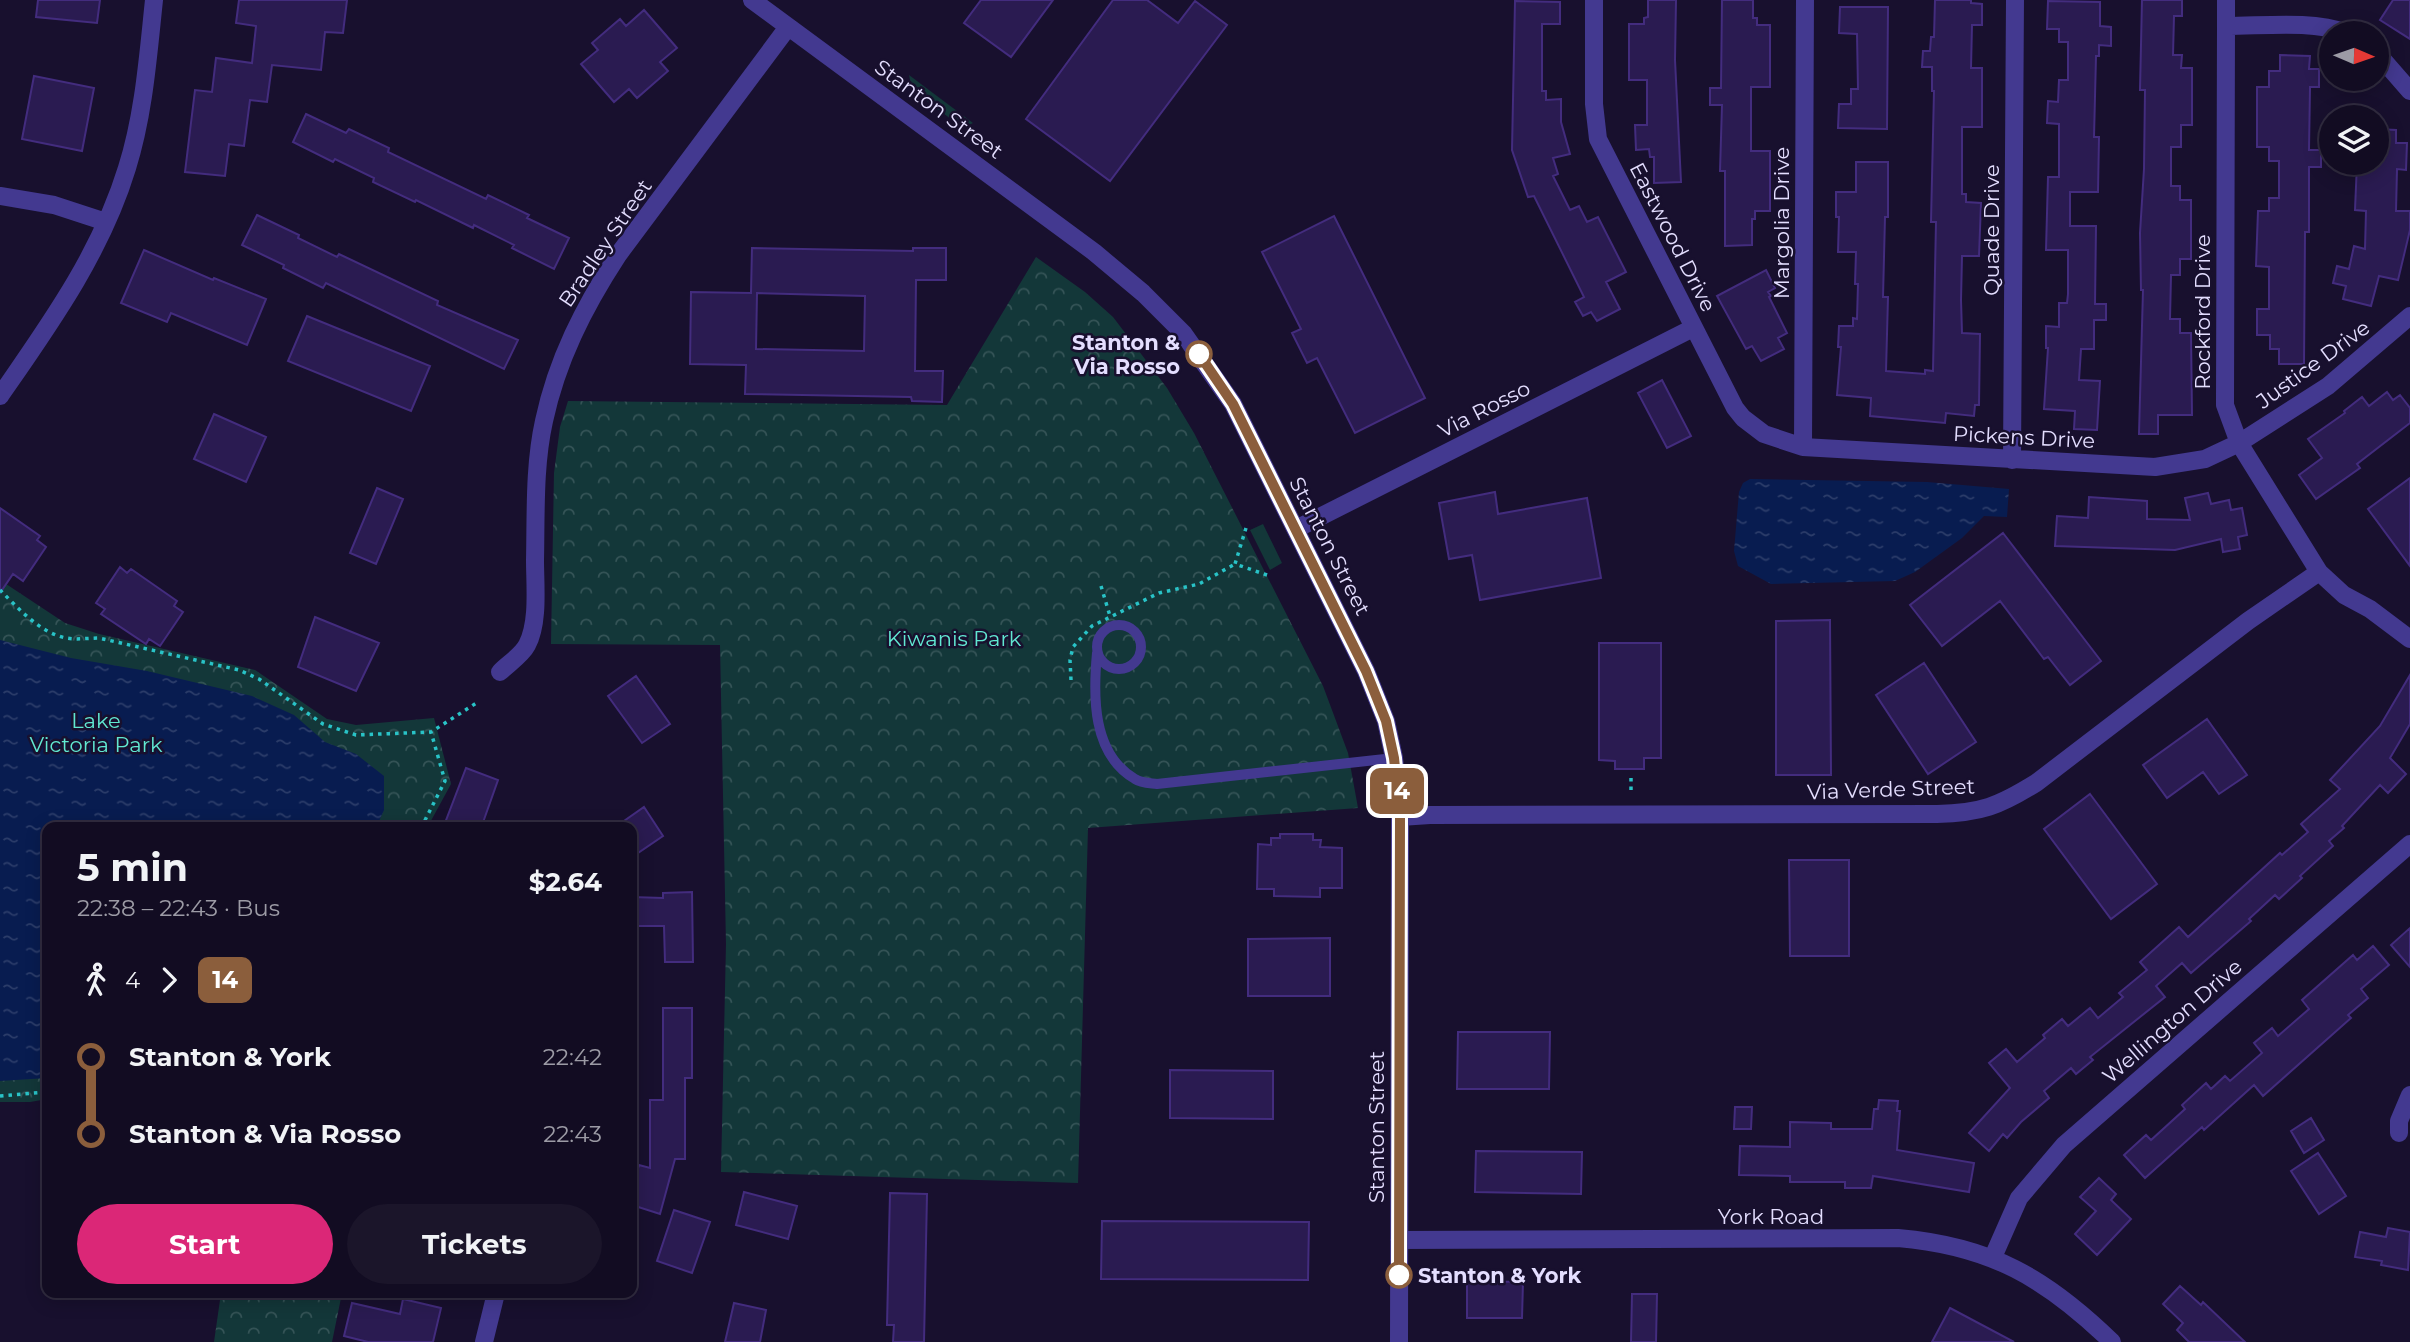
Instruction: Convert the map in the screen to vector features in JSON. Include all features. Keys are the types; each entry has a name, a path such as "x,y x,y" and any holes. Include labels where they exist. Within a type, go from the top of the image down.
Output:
{"street":[{"path":"0,396 80,278 127,169 141,113 153,0"},
{"name":"Stanton Street","path":"752,0 1083,244 1143,293 1183,333 1233,404 1366,671 1386,721 1394,758 1400,817 1399,1342"},
{"name":"Eastwood Drive","path":"1594,0 1594,104 1598,139 1735,408 1743,418 1764,434 1803,447"},
{"name":"Margolia Drive","path":"1803,447 1805,0"},
{"name":"Quade Drive","path":"2012,460 2015,0"},
{"path":"2226,0 2226,26 2319,27"},
{"name":"Rockford Drive","path":"2226,26 2225,405 2239,443 2319,572"},
{"name":"Bradley Street","path":"500,672 527,646 535,615 536,489 544,422 561,360 573,333 595,291 618,256 788,27"},
{"path":"2389,67 2410,91"},
{"path":"0,196 54,205 106,222"},
{"name":"Justice Drive","path":"2239,443 2328,386 2410,316"},
{"name":"Via Rosso","path":"1296,529 1693,328"},
{"name":"Pickens Drive","path":"1803,447 2155,467 2205,459 2239,443"},
{"path":"2319,572 2344,595 2370,609 2410,639"},
{"name":"Via Verde Street","path":"1400,817 1937,814 1984,810 2011,799 2046,775 2248,621 2319,572"},
{"name":"Wellington Drive","path":"1993,1257 2020,1198 2064,1145 2410,844"},
{"path":"2399,1133 2399,1121 2410,1095"},
{"name":"York Road","path":"1399,1240 1898,1238 1929,1241 1993,1257 2046,1286 2112,1342"},
{"path":"484,1342 495,1298"}],"lane":[{"path":"1097,653 1106,666 1121,670 1135,663 1139,657 1139,636 1129,627 1115,625 1102,632 1098,638 1094,688 1104,744 1121,768 1137,780 1157,784 1394,758"}],"path":[{"path":"1070,680 1073,647 1092,626 1159,593 1199,584 1235,564 1246,528"},
{"path":"1235,564 1270,576"},
{"path":"1101,586 1110,616"},
{"path":"0,590 53,634 76,639 99,638 239,670 259,679 323,724 346,734 366,736 431,732 478,702"},
{"path":"424,822 445,781 431,732"},
{"path":"1631,778 1631,793"},
{"path":"0,1096 42,1092"}],"green space":[{"path":"909,75 973,123 963,128 912,90"},
{"name":"Kiwanis Park","path":"1036,257 1085,292 1113,317 1167,388 1194,433 1323,686 1348,753 1358,808 1088,828 1078,1183 721,1172 726,944 720,645 551,644 554,473 560,427 568,401 947,405"},
{"path":"1263,524 1282,563 1270,570 1250,530"},
{"name":"Lake Victoria Park","path":"0,580 65,623 99,634 255,670 327,719 356,725 434,718 451,784 430,822 42,822 42,1100 0,1102"},
{"path":"220,1298 341,1298 332,1342 214,1342"}],"water":[{"path":"1750,479 1927,482 2009,489 2007,517 1984,516 1962,538 1915,572 1895,581 1771,584 1738,566 1734,551 1739,492 1743,483"},
{"name":"Lake Victoria Park","path":"0,640 71,658 147,671 252,696 294,715 325,742 356,754 384,776 384,810 379,822 42,822 42,1078 0,1081"}],"building":[{"path":"38,0 100,0 97,23 36,17"},
{"path":"239,0 347,0 343,33 325,32 321,70 272,65 267,102 250,100 244,146 229,144 225,176 185,172 195,90 212,92 216,58 252,63 256,26 236,23"},
{"path":"981,0 1053,0 1011,57 964,23"},
{"path":"1113,0 1147,0 1178,23 1195,1 1227,25 1110,181 1026,119"},
{"path":"1648,0 1676,0 1675,60 1681,182 1654,183 1654,157 1650,157 1649,149 1636,150 1635,125 1647,125 1647,80 1629,80 1629,24 1644,24 1644,18 1648,17"},
{"path":"1722,0 1753,0 1753,18 1757,18 1757,25 1770,25 1770,87 1751,87 1751,151 1770,151 1770,211 1755,211 1755,219 1752,219 1752,245 1725,246 1725,171 1720,171 1722,105 1710,105 1710,88 1721,88"},
{"path":"1935,0 1971,0 1971,3 1982,4 1982,25 1972,25 1971,68 1982,68 1982,127 1962,127 1962,194 1966,194 1966,202 1981,203 1979,256 1962,256 1961,300 1962,333 1980,334 1979,405 1975,405 1974,416 1946,413 1945,423 1870,416 1871,398 1837,395 1841,347 1838,347 1839,326 1853,326 1853,318 1857,319 1858,284 1855,284 1856,252 1838,252 1839,217 1836,217 1836,192 1856,192 1856,162 1888,162 1883,297 1888,297 1886,371 1925,374 1925,370 1933,371 1936,222 1931,222 1934,91 1932,67 1922,67 1923,51 1930,51 1931,37 1934,37"},
{"path":"2142,0 2182,0 2182,16 2174,16 2173,55 2182,55 2181,68 2192,68 2192,125 2181,125 2181,147 2171,147 2171,186 2180,186 2180,200 2191,200 2191,259 2180,259 2180,275 2171,275 2170,319 2180,319 2180,333 2191,333 2192,415 2158,415 2158,434 2139,434 2143,290 2140,233 2145,90 2140,90"},
{"path":"2393,0 2410,0 2410,39 2389,26 2389,21 2380,20"},
{"path":"1515,1 1560,2 1560,24 1542,24 1542,91 1546,91 1546,100 1561,99 1561,122 1570,154 1553,158 1558,174 1553,176 1570,210 1579,206 1587,222 1598,217 1626,272 1606,282 1620,309 1597,321 1591,312 1583,316 1575,302 1584,297 1534,196 1528,197 1512,150"},
{"path":"2048,1 2100,2 2100,26 2111,27 2111,46 2099,45 2099,56 2096,56 2094,137 2099,137 2098,192 2070,192 2070,226 2096,226 2095,304 2106,304 2106,320 2094,320 2094,349 2081,349 2079,380 2100,381 2097,430 2074,429 2075,411 2044,409 2048,348 2046,326 2059,327 2059,303 2067,303 2068,294 2068,250 2046,250 2048,177 2059,177 2059,124 2047,123 2048,101 2058,102 2059,80 2068,80 2068,42 2059,42 2059,29 2047,29"},
{"path":"1840,7 1888,7 1887,129 1838,128 1839,104 1851,104 1851,89 1858,89 1857,34 1839,33"},
{"path":"644,10 677,48 660,62 668,71 637,98 629,89 614,102 581,64 598,50 592,43 620,19 626,26"},
{"path":"2280,55 2310,56 2309,69 2319,69 2319,87 2310,87 2309,150 2319,150 2319,167 2309,167 2309,232 2305,232 2304,364 2279,364 2279,349 2270,349 2270,335 2257,335 2257,309 2269,309 2269,267 2256,266 2258,211 2269,211 2269,198 2279,198 2279,161 2269,161 2269,147 2257,147 2257,87 2269,87 2269,71 2280,71"},
{"path":"34,76 94,88 82,151 22,139"},
{"path":"306,114 346,133 349,129 389,148 388,152 486,199 488,195 569,238 554,269 474,225 473,228 416,200 415,202 373,182 374,178 293,142"},
{"path":"2389,130 2396,130 2396,143 2407,143 2406,170 2397,169 2396,211 2410,211 2410,230 2398,280 2379,276 2371,306 2343,299 2346,286 2333,283 2337,266 2349,269 2354,246 2365,249 2366,211 2355,210 2356,175 2389,175"},
{"path":"257,215 337,257 339,254 438,301 437,305 518,340 504,369 326,283 323,288 242,245"},
{"path":"1334,216 1425,398 1355,433 1317,358 1307,363 1292,333 1301,329 1262,252"},
{"path":"752,248 913,251 913,248 946,248 946,280 916,280 915,371 943,371 942,402 912,401 911,397 745,394 746,365 690,364 691,292 751,293","holes":["757,293 865,296 864,351 756,349"]},
{"path":"144,250 213,280 214,278 266,299 247,345 171,313 167,322 121,303"},
{"path":"1766,270 1775,288 1768,292 1771,296 1769,297 1787,333 1778,338 1784,349 1761,361 1752,346 1746,349 1717,296"},
{"path":"307,316 430,366 411,411 288,361"},
{"path":"1662,380 1691,436 1667,448 1638,393"},
{"path":"2387,392 2393,400 2400,395 2410,408 2410,423 2357,464 2360,468 2316,499 2299,475 2322,458 2308,439 2345,413 2344,411 2362,397 2369,406"},
{"path":"214,414 266,437 246,482 194,459"},
{"path":"2410,478 2410,566 2368,509"},
{"path":"377,488 403,499 376,564 350,553"},
{"path":"1495,492 1498,514 1587,498 1601,578 1480,600 1472,555 1449,559 1439,503"},
{"path":"2208,493 2211,504 2229,500 2231,510 2242,508 2247,535 2238,537 2240,549 2223,552 2221,539 2175,550 2055,546 2057,516 2088,518 2089,497 2147,501 2147,519 2190,520 2185,498"},
{"path":"0,508 40,536 37,540 46,547 23,581 13,574 0,593"},
{"path":"2003,533 2101,661 2070,685 2048,657 2044,659 2000,601 1942,646 1910,605"},
{"path":"120,567 127,573 131,569 177,601 174,606 183,612 160,646 149,639 146,644 101,614 105,609 96,603"},
{"path":"315,617 379,643 356,691 298,667"},
{"path":"1830,620 1831,775 1776,775 1776,621"},
{"path":"1599,643 1661,643 1661,758 1644,758 1644,769 1615,769 1615,761 1599,760"},
{"path":"1924,663 1976,742 1928,774 1876,695"},
{"path":"2410,675 2410,724 2390,758 2406,774 2388,793 2380,785 2342,826 2344,828 2329,841 2333,846 2300,876 2302,878 2279,899 2275,895 2249,919 2251,921 2191,973 2182,963 2156,986 2165,997 2090,1057 2093,1060 2076,1074 2071,1068 2044,1091 2049,1098 2007,1138 2003,1134 1989,1151 1969,1133 2010,1088 1989,1063 2006,1049 2017,1062 2062,1019 2068,1026 2090,1008 2098,1018 2123,997 2119,993 2147,970 2140,962 2179,927 2188,937 2280,853 2282,855 2308,832 2301,824 2340,789 2330,780 2380,726"},
{"path":"636,676 670,724 642,743 608,696"},
{"path":"2207,719 2247,775 2219,794 2203,772 2167,798 2143,765"},
{"path":"466,768 498,780 483,822 445,822"},
{"path":"2090,794 2157,884 2111,919 2044,829"},
{"path":"644,807 663,836 637,854 637,822 623,822"},
{"path":"1280,834 1313,834 1313,840 1321,840 1320,847 1342,848 1342,888 1320,888 1320,897 1274,896 1274,889 1257,889 1258,844 1271,845 1271,838 1280,838"},
{"path":"1789,860 1849,860 1849,956 1790,956"},
{"path":"692,892 693,962 665,962 664,926 637,926 637,897 663,898 663,893"},
{"path":"2410,928 2410,967 2391,945"},
{"path":"1330,938 1330,996 1248,996 1248,939"},
{"path":"2373,946 2389,965 2361,989 2368,998 2348,1015 2351,1018 2263,1096 2254,1085 2145,1178 2124,1155 2146,1135 2151,1140 2185,1109 2182,1105 2206,1083 2211,1089 2225,1076 2230,1081 2262,1053 2254,1043 2272,1028 2278,1036 2309,1009 2302,1000 2353,955 2357,960"},
{"path":"663,1008 692,1008 692,1078 685,1078 685,1159 675,1159 660,1214 637,1207 637,1172 639,1165 650,1168 650,1100 663,1100"},
{"path":"1458,1032 1550,1032 1549,1089 1457,1089"},
{"path":"1170,1070 1273,1071 1273,1119 1170,1118"},
{"path":"1879,1100 1898,1101 1897,1111 1900,1111 1897,1150 1974,1163 1969,1192 1873,1176 1871,1188 1845,1188 1845,1182 1790,1182 1790,1176 1739,1175 1740,1146 1790,1147 1790,1122 1831,1123 1831,1129 1872,1129 1874,1109 1878,1109"},
{"path":"1735,1107 1752,1107 1751,1129 1734,1129"},
{"path":"2311,1118 2324,1140 2304,1153 2291,1131"},
{"path":"1476,1151 1582,1152 1581,1194 1475,1192"},
{"path":"2318,1153 2346,1196 2319,1214 2291,1171"},
{"path":"2099,1178 2116,1194 2111,1200 2131,1219 2097,1255 2075,1234 2096,1211 2080,1197"},
{"path":"744,1192 797,1206 788,1239 736,1225"},
{"path":"890,1193 927,1194 924,1342 893,1342 894,1325 887,1325"},
{"path":"674,1210 710,1222 692,1273 657,1261"},
{"path":"1102,1221 1309,1222 1308,1280 1101,1279"},
{"path":"2388,1228 2410,1232 2408,1270 2381,1265 2382,1261 2355,1257 2360,1232 2386,1237"},
{"path":"1467,1281 1523,1282 1522,1318 1467,1318"},
{"path":"2180,1286 2201,1305 2203,1302 2245,1342 2189,1342 2177,1330 2183,1323 2163,1304"},
{"path":"1632,1294 1657,1294 1656,1342 1631,1342"},
{"path":"403,1299 441,1308 433,1342 368,1342 344,1336 352,1303 400,1314"},
{"path":"734,1303 766,1310 760,1342 725,1342"},
{"path":"1950,1308 2014,1342 1932,1342"}],"bus line":[{"name":"14","path":"1199,354 1233,404 1346,628 1386,721 1394,758 1400,817 1399,1275"}],"place":[{"name":"Stanton & Via Rosso","path":"1199,354"},
{"name":"Stanton & York","path":"1399,1275"}]}
